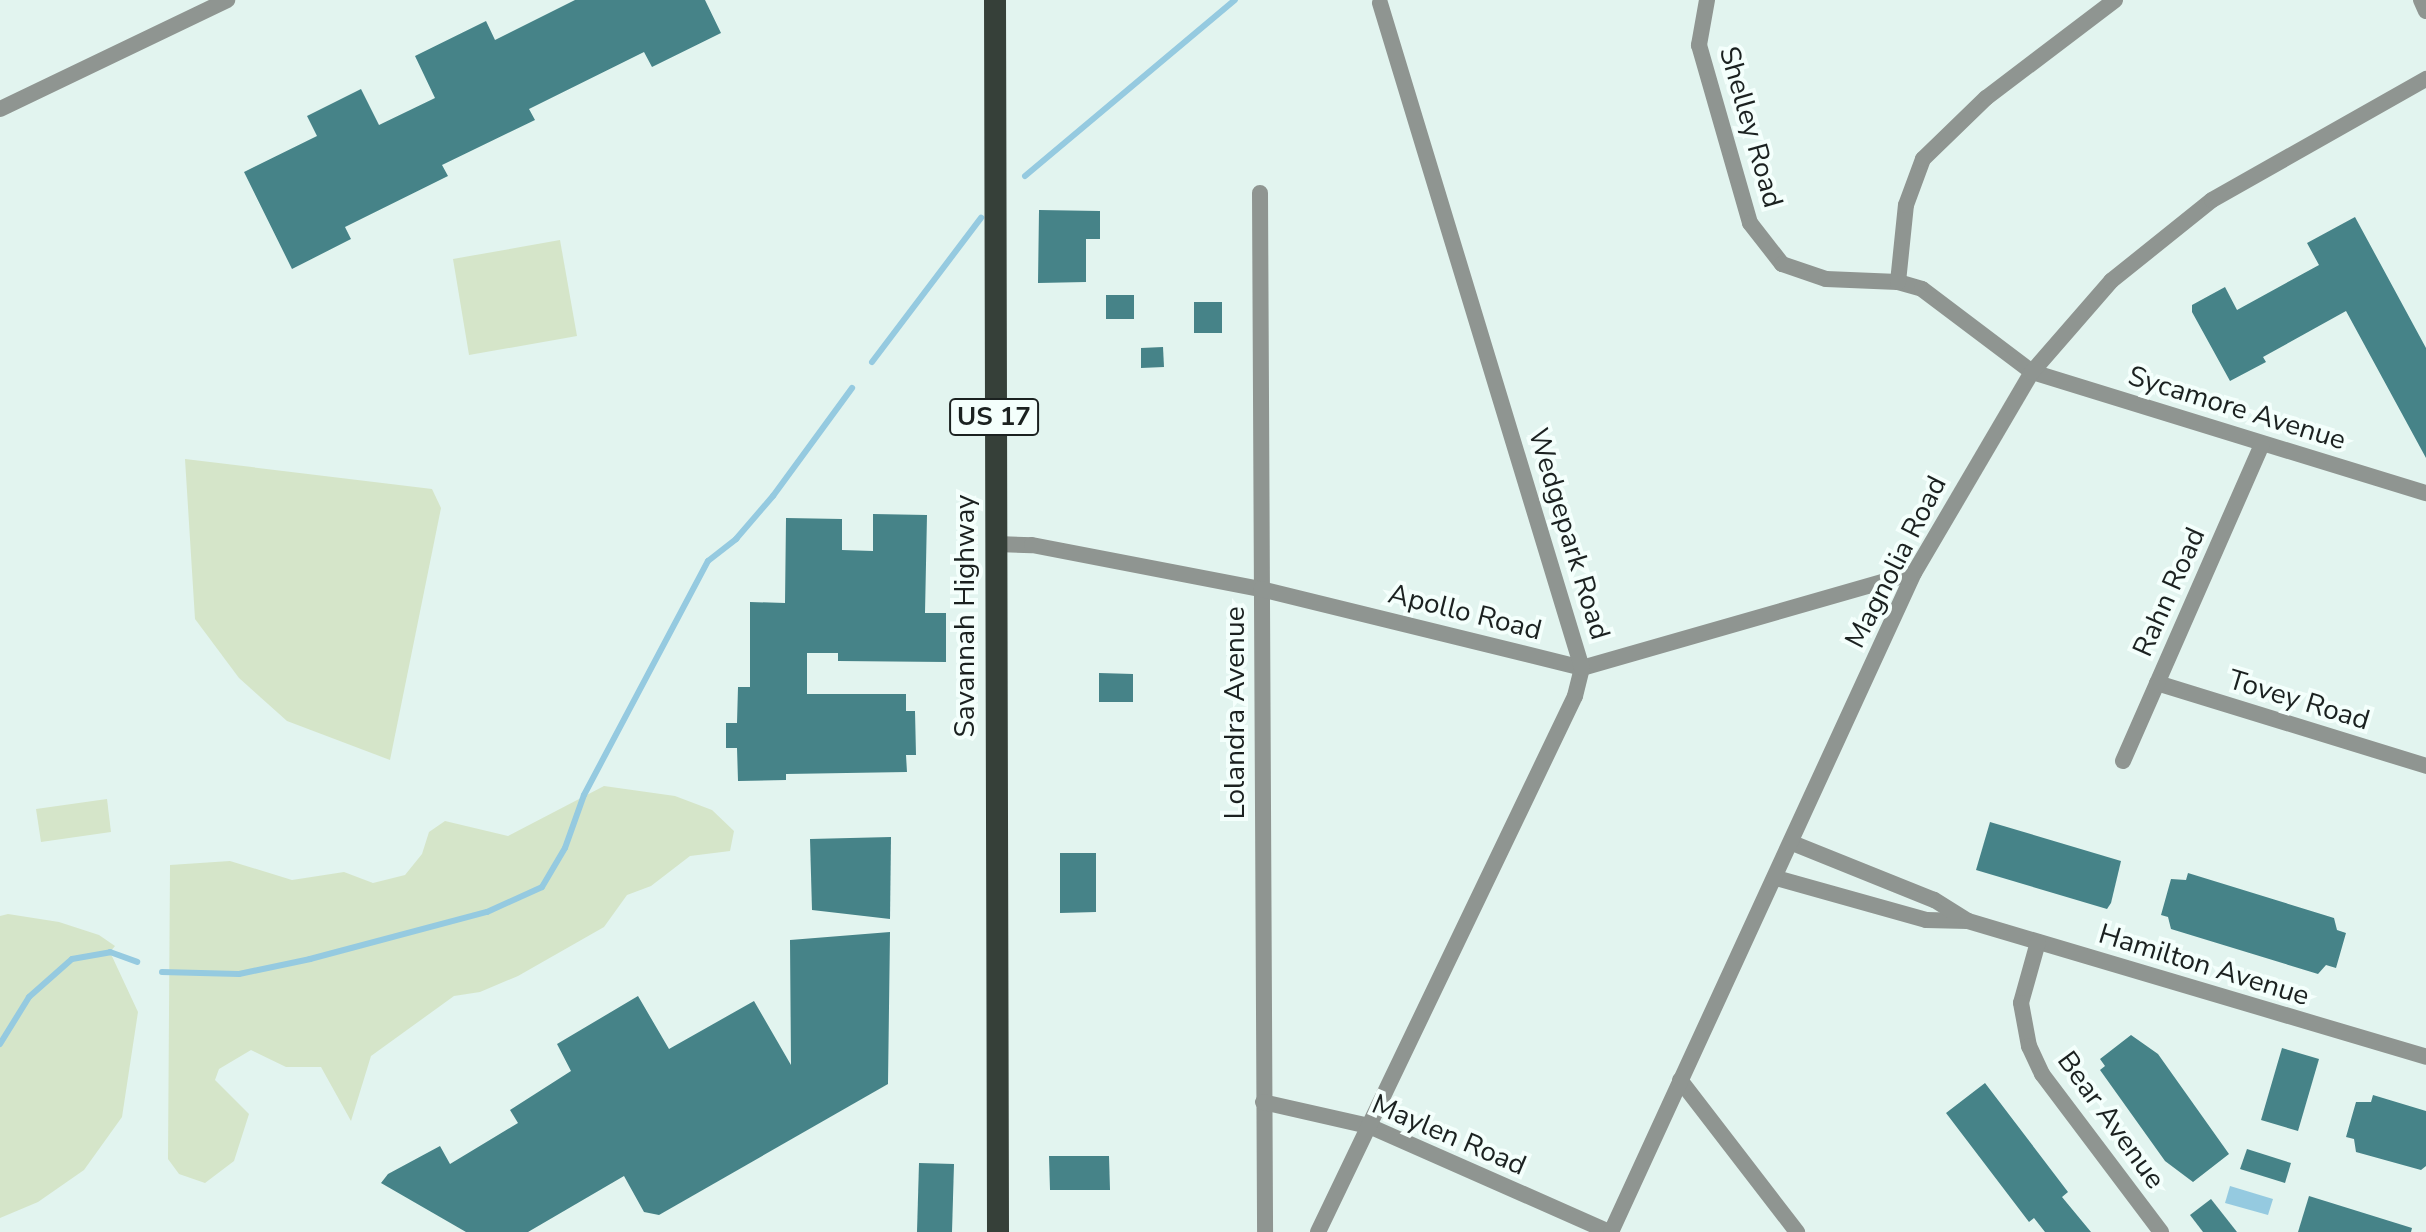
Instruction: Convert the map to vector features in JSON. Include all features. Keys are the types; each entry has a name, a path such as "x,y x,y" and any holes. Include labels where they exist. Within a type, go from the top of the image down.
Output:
{"highway":[{"name":"Savannah Highway","path":"995,0 998,1232"}],"street":[{"path":"0,109 227,0"},
{"name":"Shelley Road","path":"1707,0 1699,45 1750,223 1765,247 1782,264 1804,275 1898,282 1944,303 2032,372"},
{"path":"1898,282 1906,205 1923,159 1986,98 2115,0"},
{"path":"2421,0 2426,11"},
{"name":"Wedgepark Road","path":"1318,1232 1575,696 1582,668 1380,3"},
{"name":"Magnolia Road","path":"1610,1232 1776,878 1914,573 2032,372 2111,281 2212,200 2426,79"},
{"name":"Lolandra Avenue","path":"1260,193 1265,1232"},
{"name":"Sycamore Avenue","path":"2032,372 2426,493"},
{"name":"Rahn Road","path":"2123,761 2262,445"},
{"name":"Apollo Road","path":"996,544 1032,545 1261,589 1582,668 1914,573"},
{"name":"Tovey Road","path":"2157,683 2426,766"},
{"name":"Hamilton Avenue","path":"1792,843 1934,900 1968,921 2426,1057"},
{"path":"1865,903 1874,876"},
{"name":"Hamilton Avenue","path":"1776,878 1926,920 1968,921"},
{"name":"Bear Avenue","path":"2038,942 2021,1003 2029,1046 2042,1074 2161,1232"},
{"path":"1680,1080 1797,1232"},
{"name":"Maylen Road","path":"1263,1102 1369,1126 1610,1232"}],"green space":[{"path":"560,240 577,336 469,355 453,259"},
{"path":"185,459 432,489 441,508 390,760 287,721 239,678 195,619"},
{"path":"604,786 675,796 712,810 734,831 730,851 690,856 651,886 627,895 604,927 518,976 480,992 454,996 371,1056 351,1121 321,1067 286,1067 251,1050 219,1069 215,1080 249,1114 234,1161 205,1183 179,1174 168,1159 170,865 230,861 292,880 344,872 373,883 405,875 422,854 429,832 445,821 508,836"},
{"path":"107,799 111,832 41,842 36,809"},
{"path":"8,914 59,922 99,935 115,946 110,952 138,1012 122,1117 84,1170 38,1202 0,1218 0,916"}],"water":[{"path":"2230,1186 2273,1199 2268,1215 2225,1203"}],"building":[{"path":"575,0 705,0 721,33 652,67 644,52 529,109 535,120 442,165 448,176 345,227 351,239 292,269 244,172 317,136 307,116 361,89 379,125 435,98 415,56 486,21 495,40"},
{"path":"1039,210 1100,211 1100,239 1086,239 1086,282 1038,283"},
{"path":"2355,217 2426,348 2426,458 2346,311 2263,357 2266,362 2230,381 2192,312 2192,305 2225,287 2237,310 2319,265 2307,243"},
{"path":"1106,295 1134,295 1134,319 1106,319"},
{"path":"1194,302 1222,302 1222,333 1194,333"},
{"path":"1163,347 1164,367 1141,368 1141,348"},
{"path":"873,514 927,515 925,613 946,613 946,662 838,661 838,653 807,653 807,694 906,694 906,711 915,711 916,755 906,755 907,772 786,774 786,780 738,781 737,748 726,748 726,723 737,723 738,687 750,687 750,602 785,603 786,518 842,519 842,550 873,551"},
{"path":"1099,673 1133,674 1133,702 1099,702"},
{"path":"1990,822 2121,861 2107,909 1976,870"},
{"path":"891,837 890,919 812,910 810,839"},
{"path":"1060,853 1096,853 1096,912 1060,913"},
{"path":"2188,873 2334,918 2337,930 2346,933 2336,968 2326,965 2318,974 2171,929 2168,917 2161,915 2171,879 2186,880"},
{"path":"890,932 888,1084 659,1215 644,1212 624,1176 528,1232 466,1232 381,1183 388,1174 440,1146 450,1164 518,1123 510,1110 571,1071 557,1044 638,996 669,1049 754,1001 791,1065 790,940"},
{"path":"2131,1035 2158,1054 2229,1154 2193,1182 2165,1161 2100,1070 2105,1066 2100,1059"},
{"path":"2282,1048 2319,1059 2298,1131 2261,1120"},
{"path":"1985,1083 2068,1192 2062,1197 2091,1232 2045,1232 2034,1218 2029,1222 1946,1113"},
{"path":"2373,1095 2426,1111 2426,1166 2421,1170 2356,1152 2354,1139 2346,1137 2356,1102 2371,1102"},
{"path":"2247,1149 2291,1163 2285,1183 2240,1169"},
{"path":"1049,1156 1109,1156 1110,1190 1050,1190"},
{"path":"919,1163 954,1164 952,1232 917,1232"},
{"path":"2309,1196 2412,1228 2411,1232 2298,1232"},
{"path":"2211,1199 2237,1232 2203,1232 2190,1215"}],"waterway":[{"path":"1025,176 1235,0"},
{"path":"872,362 981,218"},
{"path":"162,972 239,974 310,959 487,912 542,887 565,848 584,795 708,561 736,539 773,496 852,388"},
{"path":"0,1044 29,997 72,959 110,952 137,962"}]}
